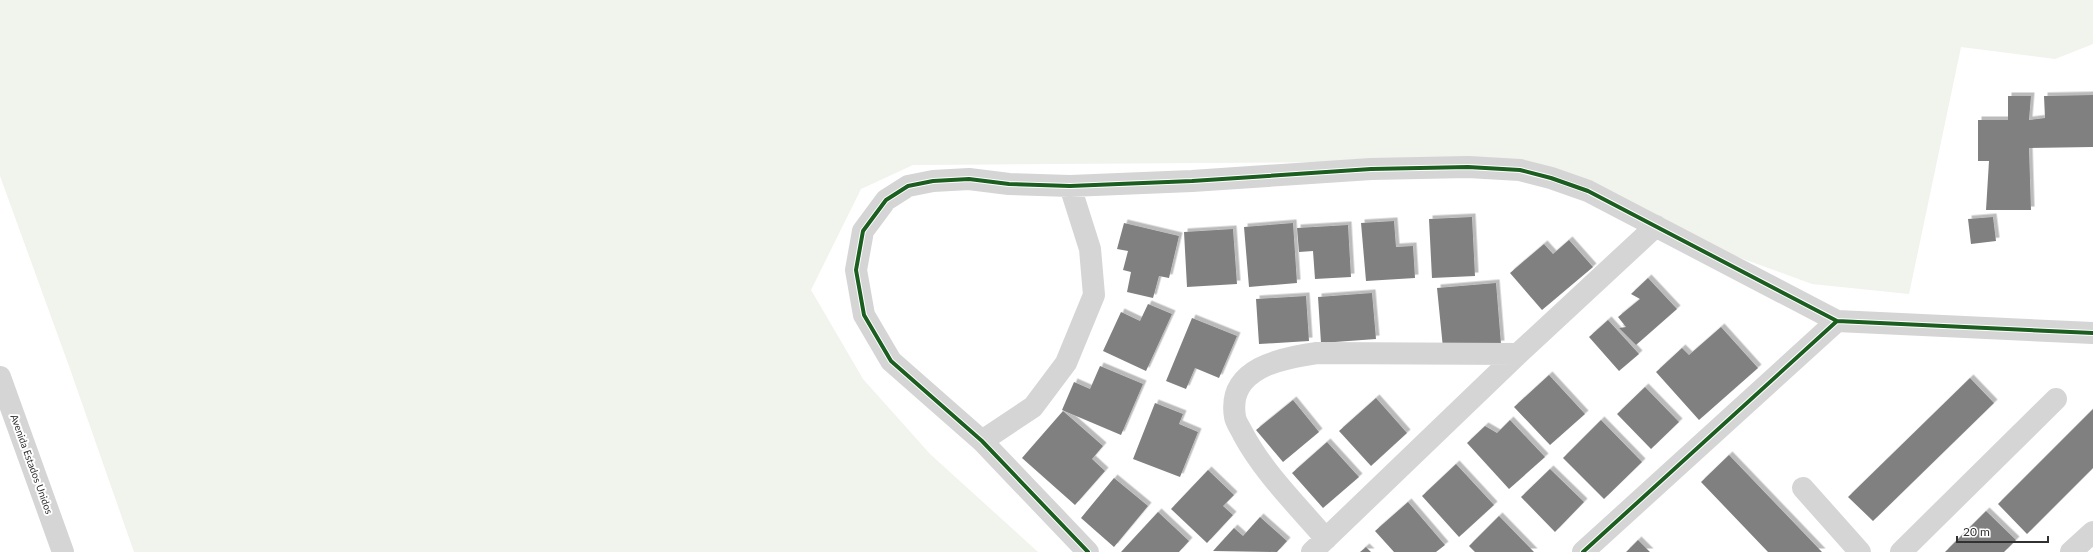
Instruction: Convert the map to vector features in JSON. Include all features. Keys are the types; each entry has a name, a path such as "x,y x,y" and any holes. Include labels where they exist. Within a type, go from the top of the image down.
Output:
{"street":[{"path":"1088,552 982,441 891,361 864,315 856,270 863,231 886,200 908,186 933,181 970,180 1009,184 1070,186 1192,182 1371,169 1468,167 1520,170 1551,178 1588,192 1837,321 2093,333"},
{"path":"982,441 1032,407 1066,362 1094,295 1090,249 1070,186"},
{"path":"1518,354 1317,354 1287,357 1267,364 1253,372 1241,384 1235,400 1235,419 1254,454 1319,545 1518,354 1656,226"},
{"path":"1583,552 1837,321"},
{"name":"Avenida Estados Unidos","path":"0,377 63,552"},
{"path":"1900,552 2056,399"},
{"path":"1802,488 1860,552"},
{"path":"2071,552 2093,532"}],"shaded area":[{"path":"0,0 2093,0 2093,44 2055,59 1961,47 1909,294 1812,284 1475,161 913,165 861,189 811,290 863,379 930,454 1038,552 134,552 69,366 0,176"}],"building":[{"path":"2093,95 2093,147 2029,148 2031,210 1986,210 1989,161 1978,161 1978,120 2008,120 2008,96 2031,96 2029,120 2045,118 2044,96"},
{"path":"1472,217 1475,276 1432,278 1429,219"},
{"path":"1993,217 1996,241 1971,244 1968,219"},
{"path":"1394,221 1396,247 1413,246 1415,278 1366,281 1361,223"},
{"path":"1124,223 1179,236 1169,278 1159,276 1153,298 1127,292 1131,272 1123,270 1128,251 1117,249"},
{"path":"1293,223 1297,283 1249,287 1244,227"},
{"path":"1348,225 1351,277 1315,279 1313,251 1299,252 1297,228"},
{"path":"1233,229 1237,284 1187,287 1184,232"},
{"path":"1569,240 1593,267 1542,310 1510,273 1544,244 1553,254"},
{"path":"1648,278 1677,309 1636,345 1619,328 1626,327 1618,317 1640,299 1631,294"},
{"path":"1496,283 1501,344 1443,348 1437,288"},
{"path":"1372,293 1376,339 1321,343 1318,297"},
{"path":"1306,296 1309,341 1259,344 1256,299"},
{"path":"1148,304 1172,314 1146,371 1103,351 1121,312 1140,321"},
{"path":"1192,318 1237,336 1219,378 1195,368 1186,389 1166,381"},
{"path":"1608,320 1639,354 1619,371 1589,337"},
{"path":"1721,327 1758,368 1699,420 1656,372 1682,348 1689,355"},
{"path":"1100,366 1143,384 1121,435 1062,410 1074,382 1090,389"},
{"path":"1549,375 1585,414 1550,445 1514,407"},
{"path":"1970,378 1994,403 1873,521 1848,497"},
{"path":"1645,387 1679,422 1651,449 1617,414"},
{"path":"1376,398 1407,433 1371,466 1339,431"},
{"path":"1293,400 1319,432 1283,462 1256,430"},
{"path":"1155,403 1183,414 1179,424 1198,432 1180,477 1133,459"},
{"path":"2093,409 2093,468 2027,534 1998,504"},
{"path":"1063,411 1103,446 1092,459 1105,471 1075,505 1022,458"},
{"path":"1510,420 1545,457 1509,489 1467,443 1485,426 1497,433"},
{"path":"1601,420 1642,462 1604,499 1563,458"},
{"path":"1327,442 1359,477 1323,508 1292,473"},
{"path":"1729,455 1822,552 1768,552 1701,482"},
{"path":"1456,464 1494,505 1459,537 1422,496"},
{"path":"1550,469 1584,502 1555,532 1521,497"},
{"path":"1208,470 1234,495 1223,506 1233,515 1207,543 1171,509"},
{"path":"1114,478 1148,506 1114,547 1081,518"},
{"path":"1408,502 1445,545 1436,552 1394,552 1375,531"},
{"path":"1986,511 2016,540 2004,552 1945,552"},
{"path":"1158,512 1189,541 1179,552 1121,552"},
{"path":"1499,516 1534,552 1475,552 1469,546"},
{"path":"1260,517 1287,541 1277,552 1213,551 1234,528 1243,536"},
{"path":"1638,540 1650,552 1626,552"},
{"path":"1366,547 1371,552 1360,552"}],"cycle path":[{"path":"1088,552 982,441 891,361 864,315 856,270 863,231 886,200 908,186 933,181 969,179 1009,184 1070,186 1192,181 1371,169 1468,167 1520,170 1551,178 1588,191 1837,321"},
{"path":"1583,552 1837,321 2093,333"}]}
